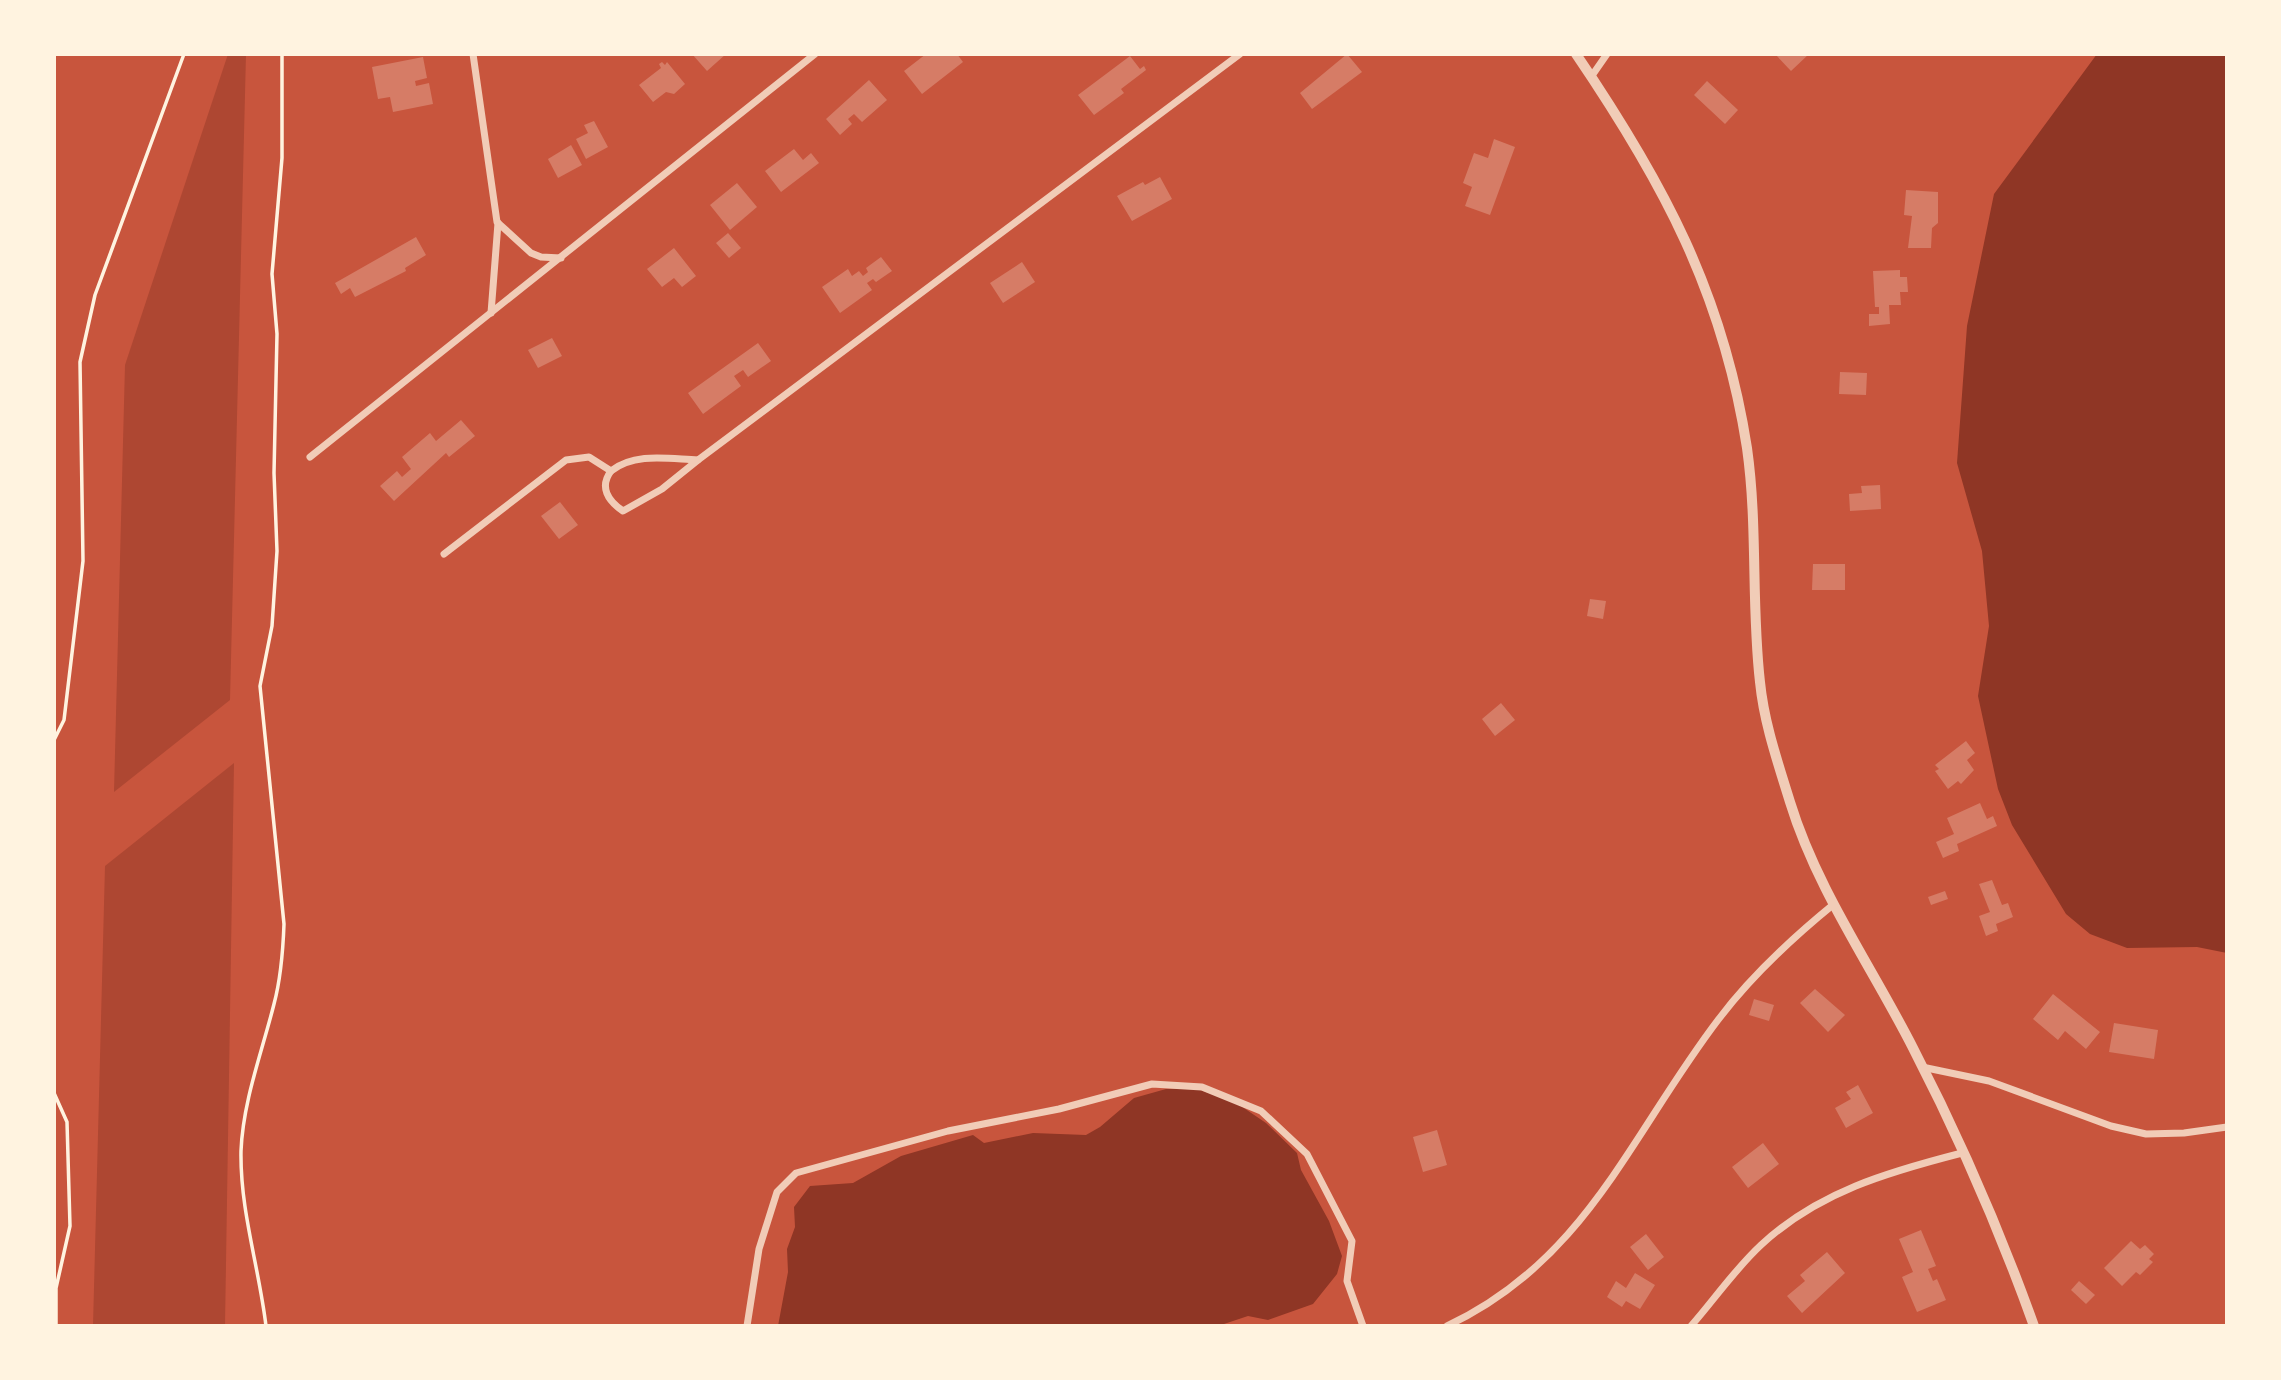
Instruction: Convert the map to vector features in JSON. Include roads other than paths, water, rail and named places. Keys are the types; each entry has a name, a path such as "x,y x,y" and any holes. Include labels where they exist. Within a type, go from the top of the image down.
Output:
{"street":[{"path":"473,54 498,222 491,313"},
{"path":"310,457 815,54"},
{"path":"698,460 635,459 622,462 611,471 604,486 607,495 623,511 662,489 1240,54"},
{"path":"1576,54 1671,206 1711,299 1724,343 1734,379 1750,473 1760,683 1795,817 1834,904 1922,1067 1995,1223 2034,1326"},
{"path":"1591,77 1608,54"},
{"path":"498,222 531,253 541,257 561,258"},
{"path":"444,554 566,460 589,457 611,471"},
{"path":"1447,1326 1471,1315 1521,1282 1558,1246 1610,1184 1717,1021 1784,945 1834,904"},
{"path":"1922,1067 1989,1081 2111,1126 2146,1134 2184,1133 2227,1127"},
{"path":"747,1326 759,1249 776,1192 796,1173 948,1132 1059,1109 1152,1084 1202,1087 1261,1111 1307,1154 1352,1241 1347,1281 1363,1326"},
{"path":"1691,1326 1759,1247 1815,1204 1891,1171 1962,1153"}]}
